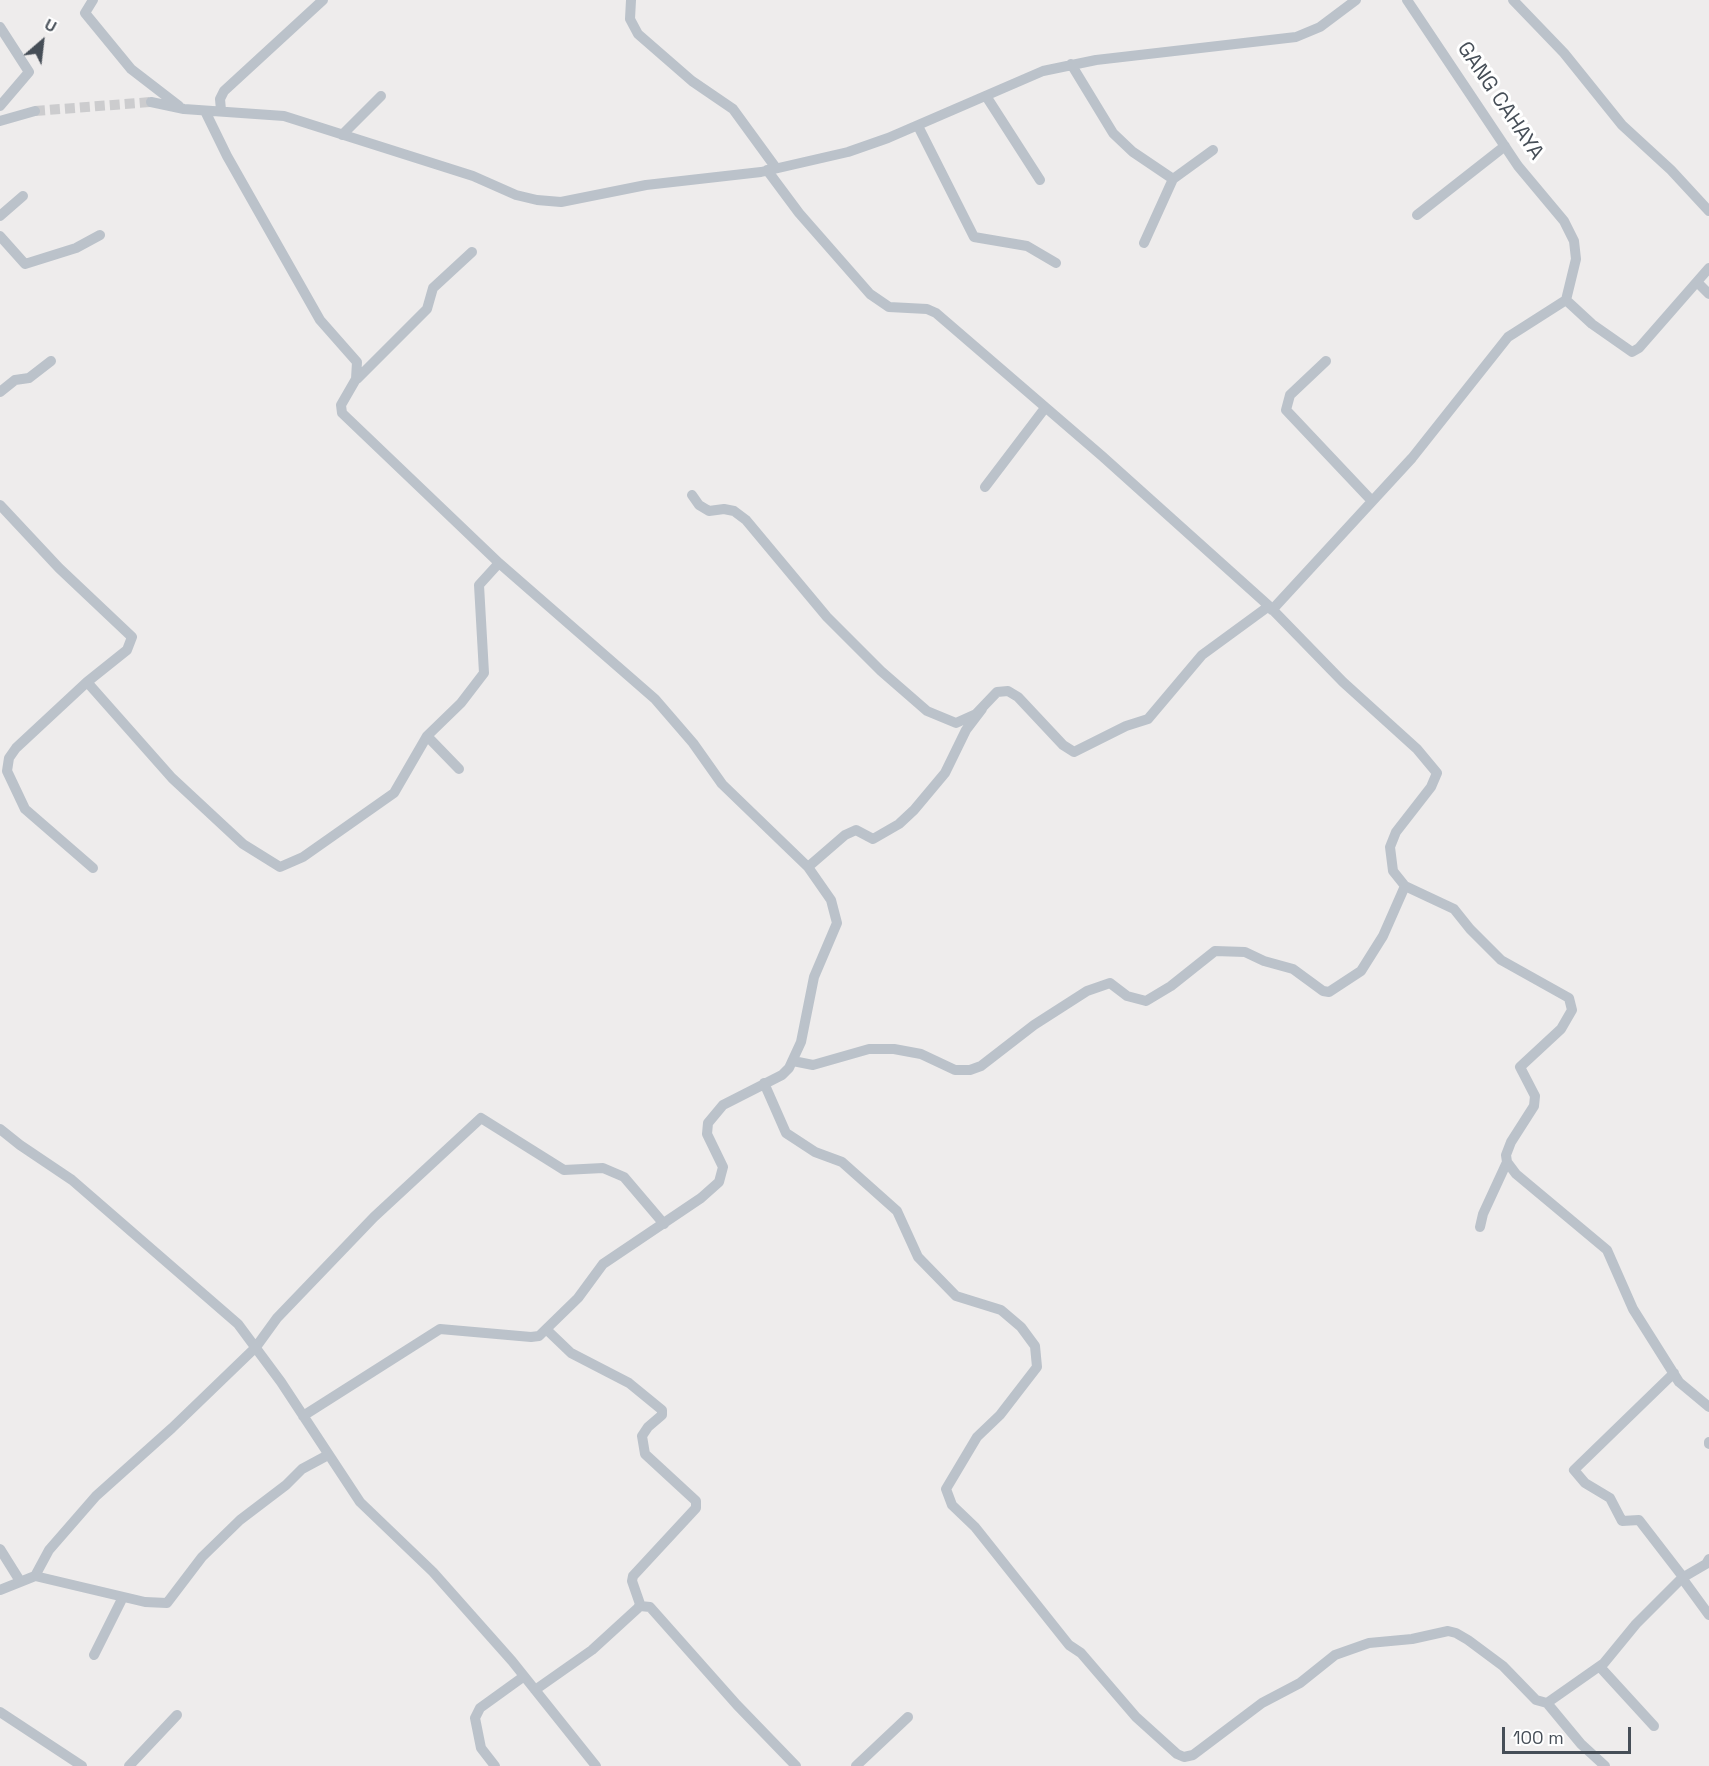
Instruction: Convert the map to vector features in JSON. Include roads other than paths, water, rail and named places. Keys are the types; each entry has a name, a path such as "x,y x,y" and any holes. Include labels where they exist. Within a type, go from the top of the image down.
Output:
{"street":[{"path":"93,0 85,14 131,69 184,110"},
{"path":"220,111 220,99 224,91 323,0"},
{"path":"631,0 630,19 638,34 692,81 733,109 799,213 878,301 889,307 933,311 1270,608 1343,682 1435,768 1437,773 1434,782 1396,832 1390,847 1393,871 1405,886 1454,909 1501,960 1534,980 1562,991 1571,1002 1570,1014 1561,1029 1520,1065 1520,1070 1534,1096 1534,1106 1511,1142 1506,1155 1507,1162 1516,1174 1611,1254 1633,1309 1683,1386 1709,1407"},
{"path":"151,102 184,110 276,114 473,176 516,195 553,202 646,185 772,169 864,147 1036,74 1071,64 1296,37 1320,27 1356,0"},
{"name":"GANG CAHAYA","path":"1407,0 1505,146 1564,221 1574,241 1576,259 1566,300"},
{"path":"1513,0 1564,53 1622,125 1671,170 1709,211"},
{"path":"0,27 29,72 0,106"},
{"path":"1071,64 1113,133 1141,158 1173,179"},
{"path":"342,135 381,96"},
{"path":"986,96 1040,180"},
{"path":"0,121 35,111"},
{"path":"205,111 227,156 320,320 357,362 356,379"},
{"path":"918,126 975,237 1027,246 1056,263"},
{"path":"1417,215 1505,146"},
{"path":"1144,243 1173,179 1214,150"},
{"path":"0,216 23,196"},
{"path":"0,236 25,264 76,248 100,235"},
{"path":"303,1416 440,1329 531,1337 547,1330 578,1298 603,1264 701,1198 721,1178 723,1167 707,1134 711,1118 723,1105 786,1072 801,1042 814,977 837,923 831,900 807,867 722,784 693,742 655,699 499,563 342,413 341,405 356,379 427,309 433,288 472,252"},
{"path":"807,867 845,834 856,830 873,839 899,824 914,810 945,772 966,730 994,694 1008,691 1024,703 1070,751 1078,752 1126,726 1148,719 1202,655 1270,608 1442,422 1508,338 1566,300 1592,324 1632,352 1639,348 1709,268"},
{"path":"1697,282 1709,294"},
{"path":"0,392 15,380 26,379 51,361"},
{"path":"1326,361 1290,395 1286,410 1371,500"},
{"path":"985,487 1045,408"},
{"path":"692,495 699,505 709,511 724,509 734,511 746,520 827,617 881,671 927,711 956,723 982,709"},
{"path":"0,505 59,568 132,637 127,650 87,682 16,748 9,758 7,771 25,809 93,868"},
{"path":"87,682 172,778 243,844 280,867 303,856 394,793 427,736 461,703 485,672 479,585 499,563"},
{"path":"427,736 459,770"},
{"path":"793,1061 813,1065 869,1049 894,1049 921,1054 954,1070 970,1070 981,1066 1034,1025 1087,991 1110,983 1127,996 1146,1000 1172,986 1215,951 1245,952 1264,961 1293,969 1323,992 1329,992 1351,979 1368,963 1405,886"},
{"path":"764,1083 786,1133 815,1152 842,1162 897,1211 918,1257 956,1296 1001,1310 1021,1327 1035,1346 1037,1367 1000,1415 977,1437 946,1489 952,1505 975,1527 1070,1645 1081,1653 1136,1717 1177,1754 1184,1757 1193,1755 1271,1697 1300,1683 1342,1652 1369,1643 1419,1638 1448,1631 1468,1640 1503,1666 1536,1700 1547,1702 1581,1744 1605,1766"},
{"path":"35,1576 49,1550 96,1496 172,1428 256,1347 277,1318 367,1224 481,1118 564,1170 603,1168 624,1177 664,1224"},
{"path":"0,1129 20,1145 58,1169 95,1199 166,1264 222,1309 256,1347 365,1508 433,1572 535,1690 596,1766"},
{"path":"1480,1227 1483,1214 1507,1162"},
{"path":"547,1330 572,1353 629,1383 662,1410 662,1415 648,1427 642,1436 645,1454 696,1501 696,1508 684,1523 633,1577 640,1606"},
{"path":"1674,1373 1574,1470 1585,1483 1610,1498 1622,1521 1639,1520 1709,1615"},
{"path":"0,1590 35,1576 156,1604 169,1602 202,1557 240,1520 286,1485 302,1469 328,1455"},
{"path":"0,1549 20,1581"},
{"path":"1547,1702 1600,1667 1636,1624 1683,1578 1706,1564 1709,1559"},
{"path":"94,1655 123,1597"},
{"path":"535,1690 592,1650 640,1606 650,1606 737,1705 796,1766"},
{"path":"1600,1667 1654,1726"},
{"path":"495,1766 481,1748 475,1718 480,1708 523,1677"},
{"path":"0,1712 82,1766"},
{"path":"129,1766 177,1714"},
{"path":"856,1766 908,1717"}],"tunnel":[{"path":"35,111 151,102"}]}
